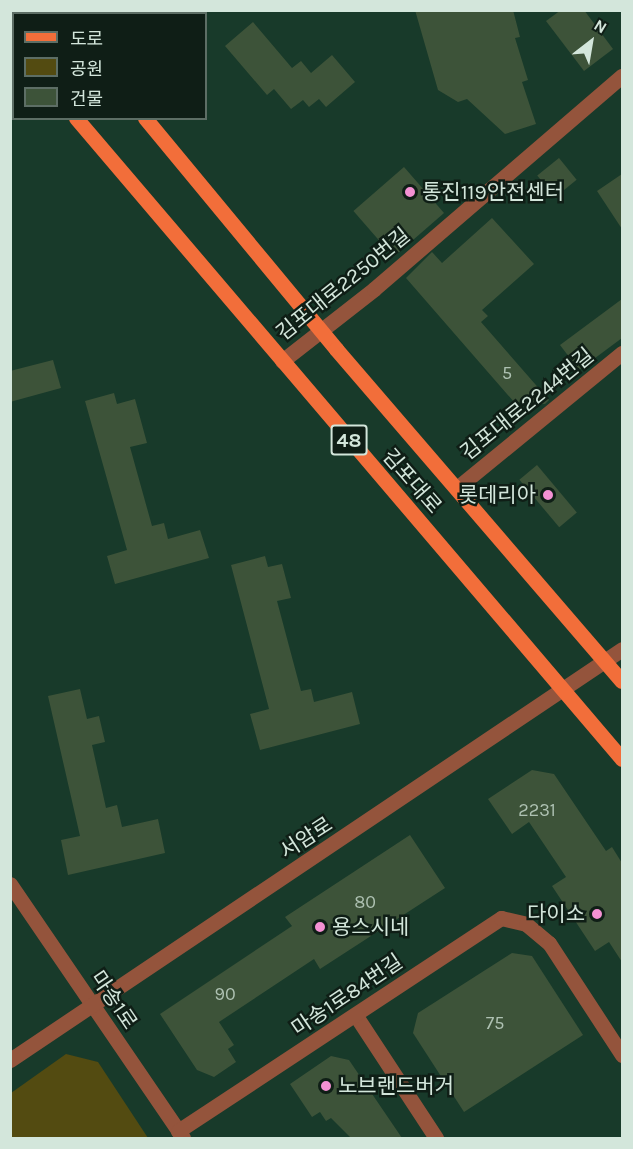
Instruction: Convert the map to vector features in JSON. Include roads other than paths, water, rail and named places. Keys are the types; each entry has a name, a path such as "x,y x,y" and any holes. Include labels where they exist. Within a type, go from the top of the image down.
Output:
{"main road":[{"name":"김포대로","path":"78,120 622,759"},
{"name":"김포대로","path":"147,120 320,329 458,487 622,681"}],"street":[{"name":"김포대로2250번길","path":"282,361 374,289 622,76"},
{"name":"김포대로2244번길","path":"458,487 622,353"},
{"name":"서암로","path":"10,1060 564,691 622,649"},
{"name":"마송1로","path":"10,884 180,1135"},
{"name":"마송1로84번길","path":"180,1135 501,918 514,919 549,943 622,1055"},
{"path":"356,1016 436,1138"}],"place":[{"name":"통진119안전센터","path":"410,192"},
{"name":"롯데리아","path":"548,495"},
{"name":"다이소","path":"597,914"},
{"name":"용스시네","path":"320,927"},
{"name":"노브랜드버거","path":"326,1086"}]}
